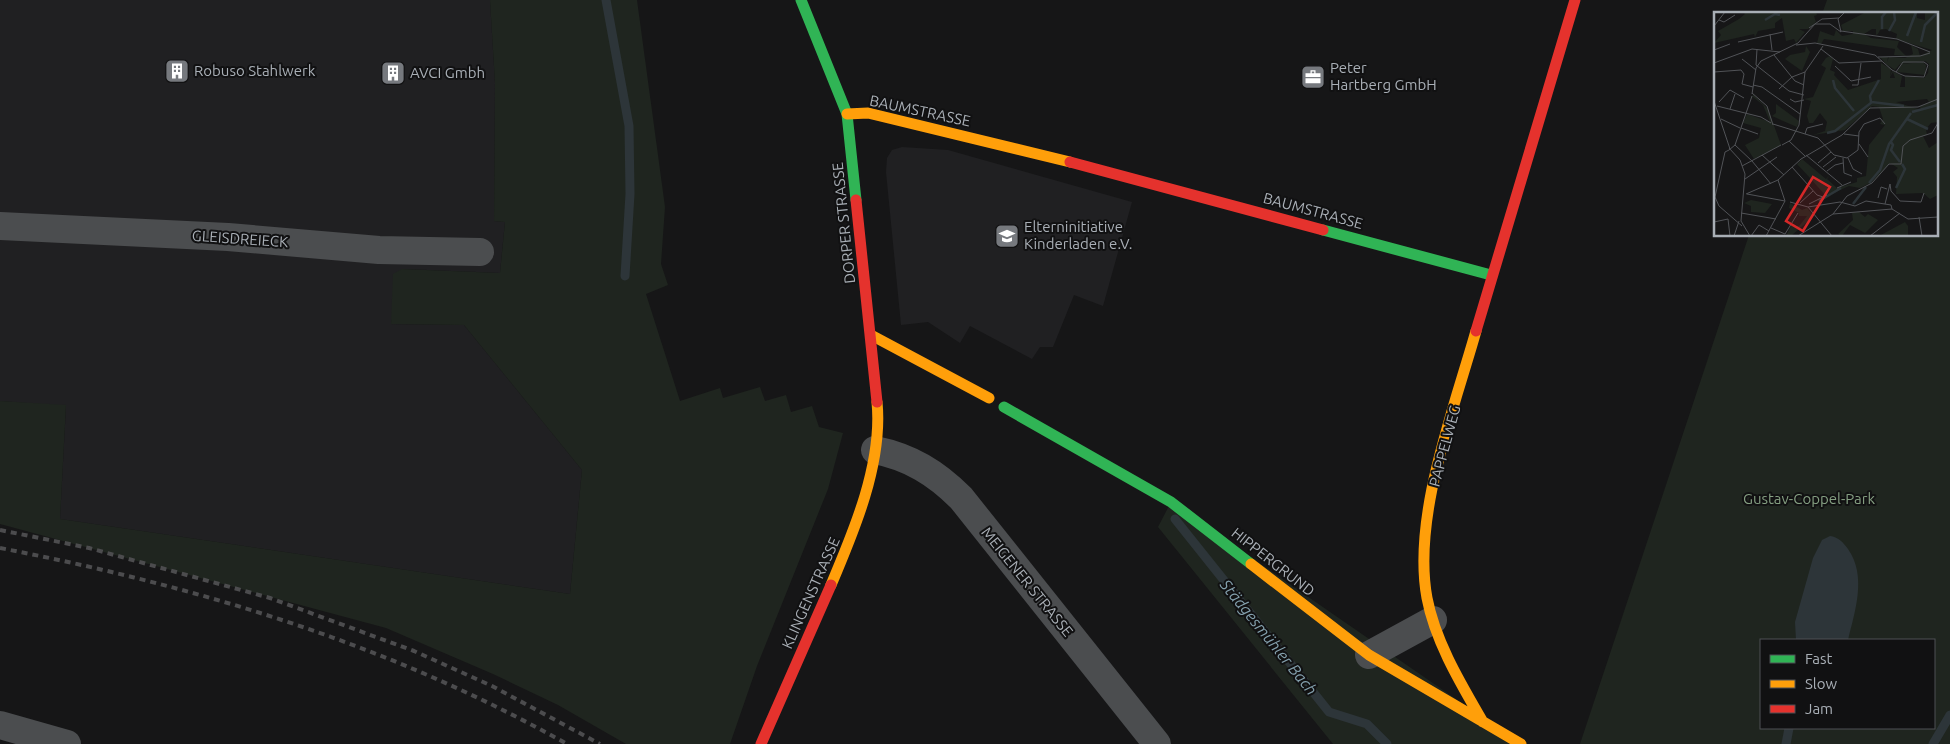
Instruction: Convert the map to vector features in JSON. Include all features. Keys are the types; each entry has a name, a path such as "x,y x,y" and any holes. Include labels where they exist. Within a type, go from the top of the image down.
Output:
{"street":[{"name":"DORPER STRASSE","path":"801,0 847,114 871,335 877,407 875,450"},
{"path":"1492,275 1575,0"},
{"name":"BAUMSTRASSE","path":"847,114 868,113 1102,170 1492,275"},
{"name":"GLEISDREIECK","path":"0,226 228,237 379,250 480,252"},
{"name":"PAPPELWEG","path":"1483,722 1433,620 1426,597 1426,531 1445,443 1492,275"},
{"path":"871,335 990,398"},
{"name":"HIPPERGRUND","path":"1004,407 1171,502 1369,655 1521,744"},
{"name":"KLINGENSTRASSE","path":"761,744 855,530 875,450"},
{"name":"MEIGENER STRASSE","path":"875,450 890,453 922,466 945,482 961,498 1157,744"},
{"path":"1369,655 1433,620"},
{"path":"0,725 67,744"}],"shaded area":[{"path":"0,0 490,0 495,83 494,221 505,222 500,273 402,269 391,324 464,325 582,470 570,594 60,519 66,406 0,401"},
{"name":"Elterninitiative Kinderladen e.V.","path":"902,147 948,150 1132,202 1103,306 1074,295 1053,347 1040,347 1032,359 970,326 960,343 928,322 901,325 886,172 887,158 892,150"},
{"path":"1830,536 1838,539 1846,546 1854,559 1857,571 1858,594 1848,639 1796,639 1795,622 1813,558 1822,540"}],"green space":[{"path":"490,0 637,0 665,207 661,264 668,285 646,294 680,401 720,388 723,398 760,387 765,401 786,395 791,412 812,406 819,427 843,433 828,489 757,666 730,744 626,744 558,705 493,674 386,628 0,524 0,401 66,405 60,519 570,594 582,470 464,325 391,324 393,274 402,269 500,273 505,222 494,221 495,83"},
{"name":"Gustav-Coppel-Park","path":"1827,0 1950,0 1950,744 1580,744 1749,236 1938,236 1938,12 1823,12"},
{"path":"1171,502 1521,744 1333,744 1158,527"}],"waterway":[{"name":"Städgesmühler Bach","path":"606,0 629,126 630,194 625,276"},
{"name":"Städgesmühler Bach","path":"1175,519 1329,712 1367,724 1387,744"},
{"path":"1933,744 1950,715"},
{"path":"1786,744 1789,729"}],"railway":[{"path":"0,530 89,548 270,598 414,651 492,686 600,744"},
{"path":"0,548 74,563 147,581 291,623 362,648 432,677 500,709 567,744"}],"traffic: fast":[{"path":"801,0 847,114 856,200"},
{"path":"1323,230 1491,275"},
{"path":"1004,407 1171,502 1251,564"}],"traffic: slow":[{"path":"847,114 868,113 1070,162"},
{"path":"1476,331 1447,428 1430,498 1425,533 1424,566 1427,598 1442,646 1483,722"},
{"path":"871,335 989,398"},
{"path":"831,585 865,496 876,449 877,402"},
{"path":"1251,564 1369,655 1521,744"}],"traffic: jam":[{"path":"1476,331 1575,0"},
{"path":"1070,162 1323,230"},
{"path":"856,200 877,402"},
{"path":"761,744 831,585"}],"place":[{"name":"Robuso Stahlwerk","path":"177,71"},
{"name":"AVCI Gmbh","path":"393,73"},
{"name":"Peter Hartberg GmbH","path":"1313,77"},
{"name":"Elterninitiative Kinderladen e.V.","path":"1007,236"}]}
